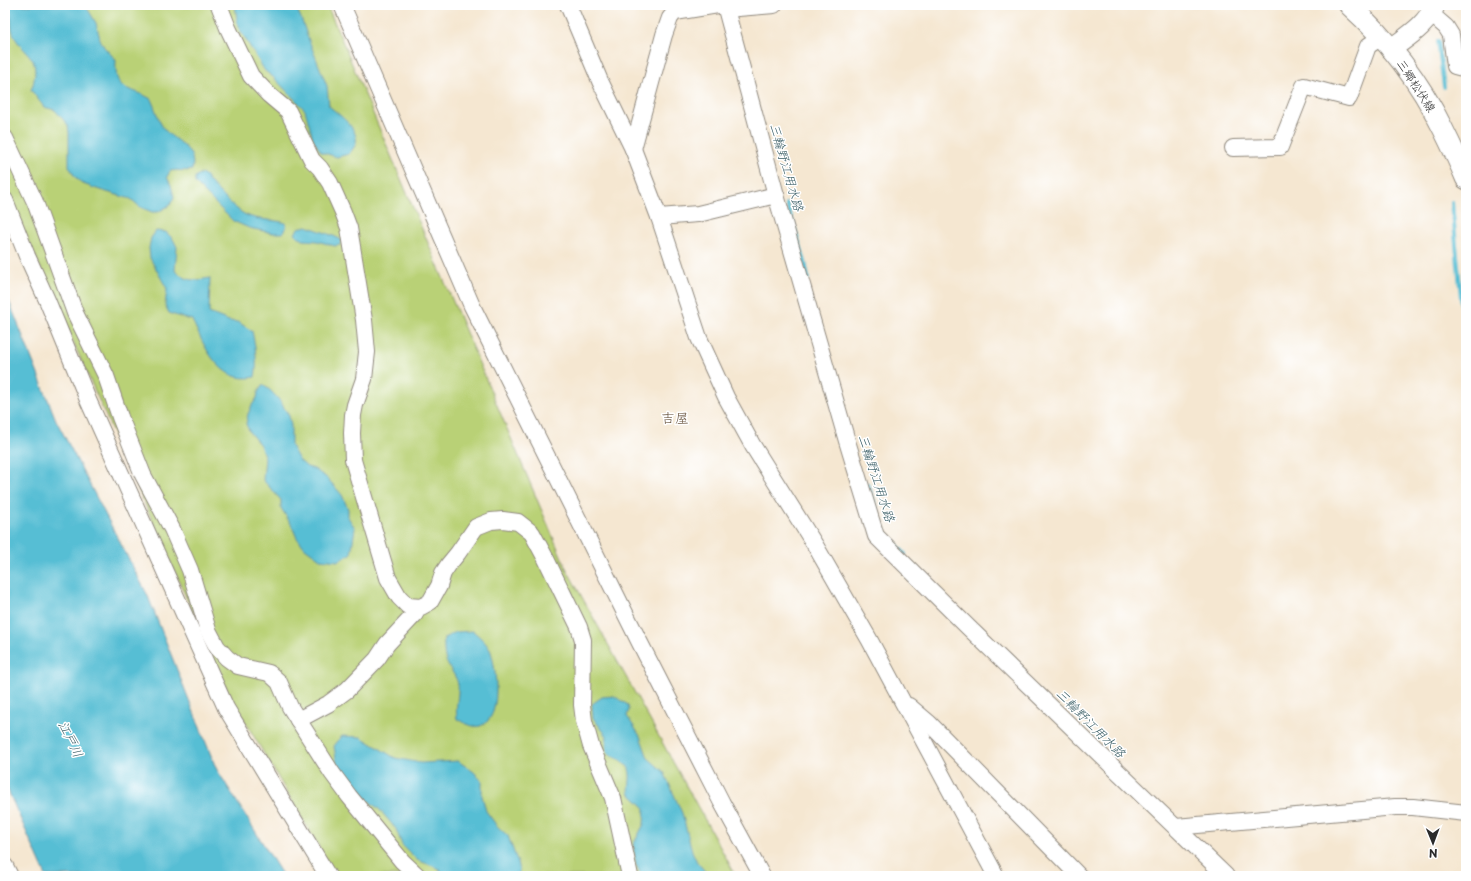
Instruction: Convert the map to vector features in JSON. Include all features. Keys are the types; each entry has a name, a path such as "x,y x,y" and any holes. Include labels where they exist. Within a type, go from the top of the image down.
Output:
{"main road":[{"name":"三郷松伏線","path":"1349,5 1386,43 1422,92 1443,128 1466,179"},
{"path":"1386,43 1424,24 1433,10"}],"street":[{"path":"220,5 228,28 251,76 269,95 288,111 312,160 320,168 330,183 349,228 354,270 364,320 367,352 364,379 353,415 353,460 388,578 399,597 408,606 421,607 430,602 439,586 443,573 476,527 491,521 503,520 518,522 532,533 579,627 583,640 582,705 584,721 592,746 613,798 630,876"},
{"path":"342,5 472,306 640,642 722,803 762,876"},
{"path":"568,5 600,81 633,149 659,217 699,338 726,397 750,440 846,599 902,699 996,876"},
{"path":"633,149 664,34 670,18 675,12 722,6 774,5"},
{"path":"722,6 847,441 876,536 1226,876"},
{"path":"1433,10 1451,35 1455,66 1466,69"},
{"path":"1233,148 1280,147 1304,86 1349,98 1368,46 1386,43"},
{"path":"5,138 35,202 75,313 106,376 120,417 143,475 172,529 190,570 208,630 217,647 227,658 238,666 269,673 279,682 290,707 323,760 349,796 402,861 418,876"},
{"path":"659,217 698,214 776,195"},
{"path":"5,200 88,400 226,708 328,876"},
{"path":"298,720 328,704 347,690 377,659 387,644 415,614 416,607"},
{"path":"212,675 230,668 233,662"},
{"path":"902,699 929,723 1079,876"},
{"path":"1176,827 1396,807 1413,807 1466,813"},
{"path":"5,866 10,876"}],"green space":[{"path":"5,5 327,5 567,570 736,876 336,876 229,694 5,188"}],"water":[{"path":"5,5 84,5 89,11 96,23 100,39 104,47 116,60 117,78 120,84 151,99 166,132 183,145 191,155 193,162 192,170 170,171 167,177 174,197 170,205 158,212 152,212 140,207 131,199 83,184 75,177 69,166 68,125 55,110 44,107 31,90 35,74 34,62 14,37 10,16"},
{"path":"235,5 295,5 327,86 329,106 347,122 356,137 356,143 349,154 337,157 321,152 313,139 305,110 273,77 265,71 238,27"},
{"path":"200,174 205,175 223,196 244,214 254,218 286,223 286,228 283,233 273,233 249,228 233,221 195,183 195,177"},
{"path":"307,226 342,240 340,245 335,246 317,241 303,240 295,234 298,228"},
{"path":"156,231 166,232 173,239 177,247 175,271 191,280 210,278 209,313 229,321 238,322 252,331 256,360 255,377 242,378 232,375 222,369 214,361 192,320 169,313 165,305 167,289 150,258 149,248 151,238"},
{"name":"江戸川","path":"5,291 56,420 147,594 216,768 283,876 46,876 5,784"},
{"path":"263,385 280,401 289,416 291,425 291,446 299,460 307,467 314,469 327,478 342,495 348,509 348,517 355,528 351,554 338,561 320,559 305,548 297,538 291,524 281,508 281,500 263,480 265,458 260,445 250,433 246,424 248,414 257,398 258,392"},
{"path":"473,631 486,643 490,649 496,681 495,704 492,714 487,722 480,726 474,726 457,719 456,710 458,685 446,662 444,648 444,638 456,632"},
{"path":"614,696 628,705 629,710 627,716 640,736 648,758 664,772 682,813 692,851 697,862 709,876 642,876 636,865 633,845 644,824 645,808 629,793 630,776 628,767 624,762 609,754 606,744 607,736 593,718 592,704 602,697"},
{"path":"342,736 361,737 395,758 421,763 458,761 474,772 482,781 482,796 486,811 497,826 508,836 519,866 519,876 446,876 433,866 417,860 402,845 396,829 380,810 349,785 337,765 334,746"}],"waterway":[{"path":"1438,41 1444,87"},
{"path":"1452,202 1466,350"},
{"name":"三輪野江用水路","path":"787,204 805,262 808,278"},
{"name":"三輪野江用水路","path":"868,484 884,532 905,554"}],"district":[{"name":"吉屋","path":"675,418"}]}
